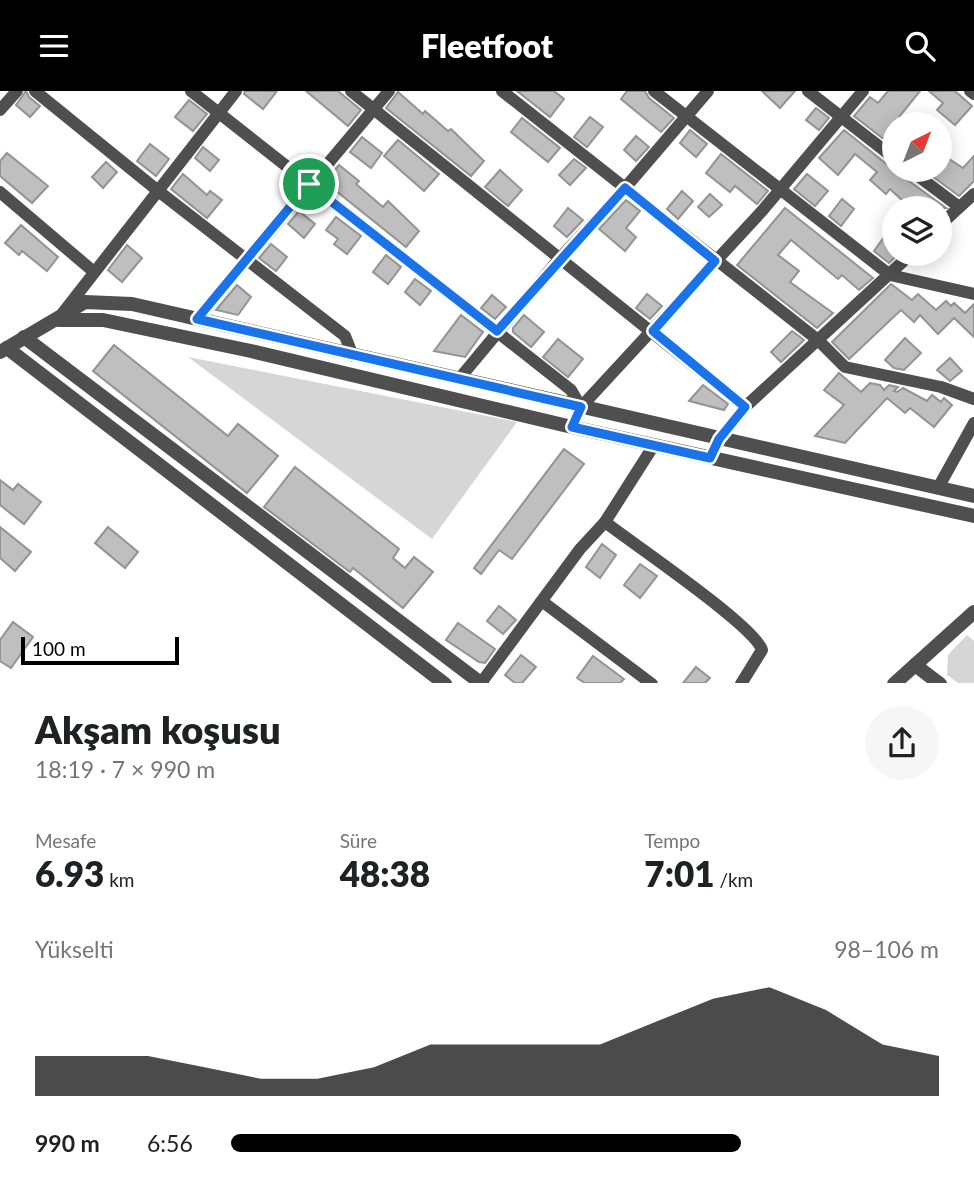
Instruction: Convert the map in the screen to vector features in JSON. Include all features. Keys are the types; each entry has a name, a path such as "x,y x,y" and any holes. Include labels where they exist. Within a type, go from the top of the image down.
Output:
{"street":[{"path":"0,110 17,91"},
{"path":"35,91 345,336 353,356"},
{"path":"191,91 571,390 581,407"},
{"path":"58,320 236,91"},
{"path":"351,91 558,260 653,331 745,407"},
{"path":"197,319 389,91"},
{"path":"502,91 818,340 845,367 941,387 974,399"},
{"path":"654,91 890,275 974,294"},
{"path":"459,379 558,260 625,188 708,91"},
{"path":"808,91 882,149"},
{"path":"572,427 581,407 780,189 863,91"},
{"path":"970,91 974,94"},
{"path":"926,182 958,206"},
{"path":"0,192 94,272"},
{"path":"952,212 974,194"},
{"path":"710,458 719,439 745,407 899,266"},
{"path":"444,683 2,347 58,320 85,302 132,304 974,496"},
{"path":"58,320 103,320 143,328 974,516"},
{"path":"24,337 482,683 580,549 605,522 654,445"},
{"path":"938,488 974,423"},
{"path":"605,522 736,620 760,642 762,650 742,683"},
{"path":"543,602 651,683"},
{"path":"901,682 915,665 974,612"},
{"path":"915,665 939,683"}],"shaded area":[{"path":"188,357 517,422 432,539"},
{"path":"967,635 974,641 974,683 958,683 947,675 948,655"}],"building":[{"path":"26,91 40,106 30,117 16,105"},
{"path":"245,91 277,91 263,109 244,94"},
{"path":"306,91 338,91 361,110 348,126"},
{"path":"517,91 554,91 564,99 550,117"},
{"path":"627,91 645,91 649,98 674,118 661,132 621,99"},
{"path":"762,91 795,91 780,108"},
{"path":"888,91 920,91 903,112 882,112 882,138 854,116 870,97 878,103"},
{"path":"929,91 955,91 972,106 955,125 952,122 952,112 937,110 943,103"},
{"path":"398,92 423,114 425,111 448,131 451,129 484,161 471,176 386,108"},
{"path":"189,100 207,114 193,131 175,117"},
{"path":"816,108 829,118 819,130 806,120"},
{"path":"590,117 603,127 587,147 574,137"},
{"path":"522,118 560,148 548,162 511,132"},
{"path":"690,130 707,144 696,157 680,143"},
{"path":"844,130 882,160 882,182 910,182 930,196 898,196 890,189 886,194 870,180 877,172 855,154 838,175 819,158"},
{"path":"636,136 649,147 636,161 624,150"},
{"path":"362,137 382,153 371,168 350,152"},
{"path":"398,140 439,174 424,191 384,156"},
{"path":"150,144 169,159 156,176 137,161"},
{"path":"203,147 219,160 210,171 195,158"},
{"path":"7,153 48,186 32,203 0,176 0,161"},
{"path":"721,154 768,191 757,204 735,186 730,192 706,173"},
{"path":"974,156 974,181 959,196 940,182 952,182 952,161 963,168"},
{"path":"574,159 586,168 570,185 559,175"},
{"path":"106,162 117,172 103,188 92,177"},
{"path":"339,165 359,181 356,184 383,207 388,201 419,231 406,247 325,182"},
{"path":"500,170 522,190 508,206 485,187"},
{"path":"183,174 207,195 210,191 222,200 207,218 171,189"},
{"path":"807,174 828,191 815,206 794,189"},
{"path":"682,191 693,201 678,219 667,209"},
{"path":"710,194 722,205 709,217 698,207"},
{"path":"842,199 854,209 841,226 829,216"},
{"path":"626,200 640,211 626,228 636,237 625,251 599,229"},
{"path":"568,208 583,220 567,237 554,226"},
{"path":"785,208 873,278 859,290 842,275 838,279 791,240 778,255 799,271 790,282 833,313 817,328 737,265"},
{"path":"299,211 315,224 304,238 288,224"},
{"path":"336,217 361,236 347,254 334,244 338,239 326,230"},
{"path":"21,225 58,257 47,271 22,251 19,255 5,243"},
{"path":"882,240 882,257 874,251"},
{"path":"271,244 287,257 276,271 259,258"},
{"path":"127,245 142,258 122,282 108,270"},
{"path":"386,255 401,267 388,284 373,272"},
{"path":"415,279 431,291 420,305 405,292"},
{"path":"891,284 912,300 918,294 936,310 946,301 951,306 954,303 965,313 974,304 974,337 954,318 938,334 920,315 914,322 901,310 849,359 832,342"},
{"path":"237,285 251,297 238,315 216,310"},
{"path":"647,294 662,306 650,319 636,308"},
{"path":"492,295 506,307 495,319 481,308"},
{"path":"461,315 483,332 465,357 434,351"},
{"path":"524,315 544,332 531,347 513,332 513,328"},
{"path":"792,331 804,340 781,362 771,352"},
{"path":"905,338 921,353 904,370 894,368 885,360"},
{"path":"558,339 583,359 568,377 543,357"},
{"path":"114,345 228,436 238,424 278,456 247,493 93,371"},
{"path":"950,358 962,371 950,381 937,370"},
{"path":"839,373 861,392 870,383 880,385 884,390 889,385 898,387 894,391 903,388 927,401 932,395 941,402 944,398 952,405 934,427 910,408 905,413 887,398 845,443 815,436 844,405 824,390"},
{"path":"703,385 728,404 724,410 689,401"},
{"path":"564,449 584,464 512,559 499,550 481,574 474,568"},
{"path":"295,467 399,549 393,558 405,568 414,557 433,572 403,608 353,568 350,572 264,507"},
{"path":"0,480 13,490 18,484 41,502 24,524 0,505"},
{"path":"0,527 31,552 15,571 0,558"},
{"path":"108,527 138,552 125,568 95,543"},
{"path":"602,544 616,555 600,578 586,567"},
{"path":"640,564 657,576 640,598 624,585"},
{"path":"499,606 516,620 503,634 487,621"},
{"path":"13,622 33,637 11,668 0,661 0,640"},
{"path":"458,623 495,649 485,663 479,662 446,640"},
{"path":"521,655 536,667 522,683 515,683 505,675"},
{"path":"593,656 624,679 620,683 585,683 577,678"},
{"path":"696,667 710,678 705,683 683,683"}],"route":[{"path":"309,184 497,331 625,188 715,261 653,331 745,407 719,439 710,458 572,427 581,407 197,319 309,184"}]}
